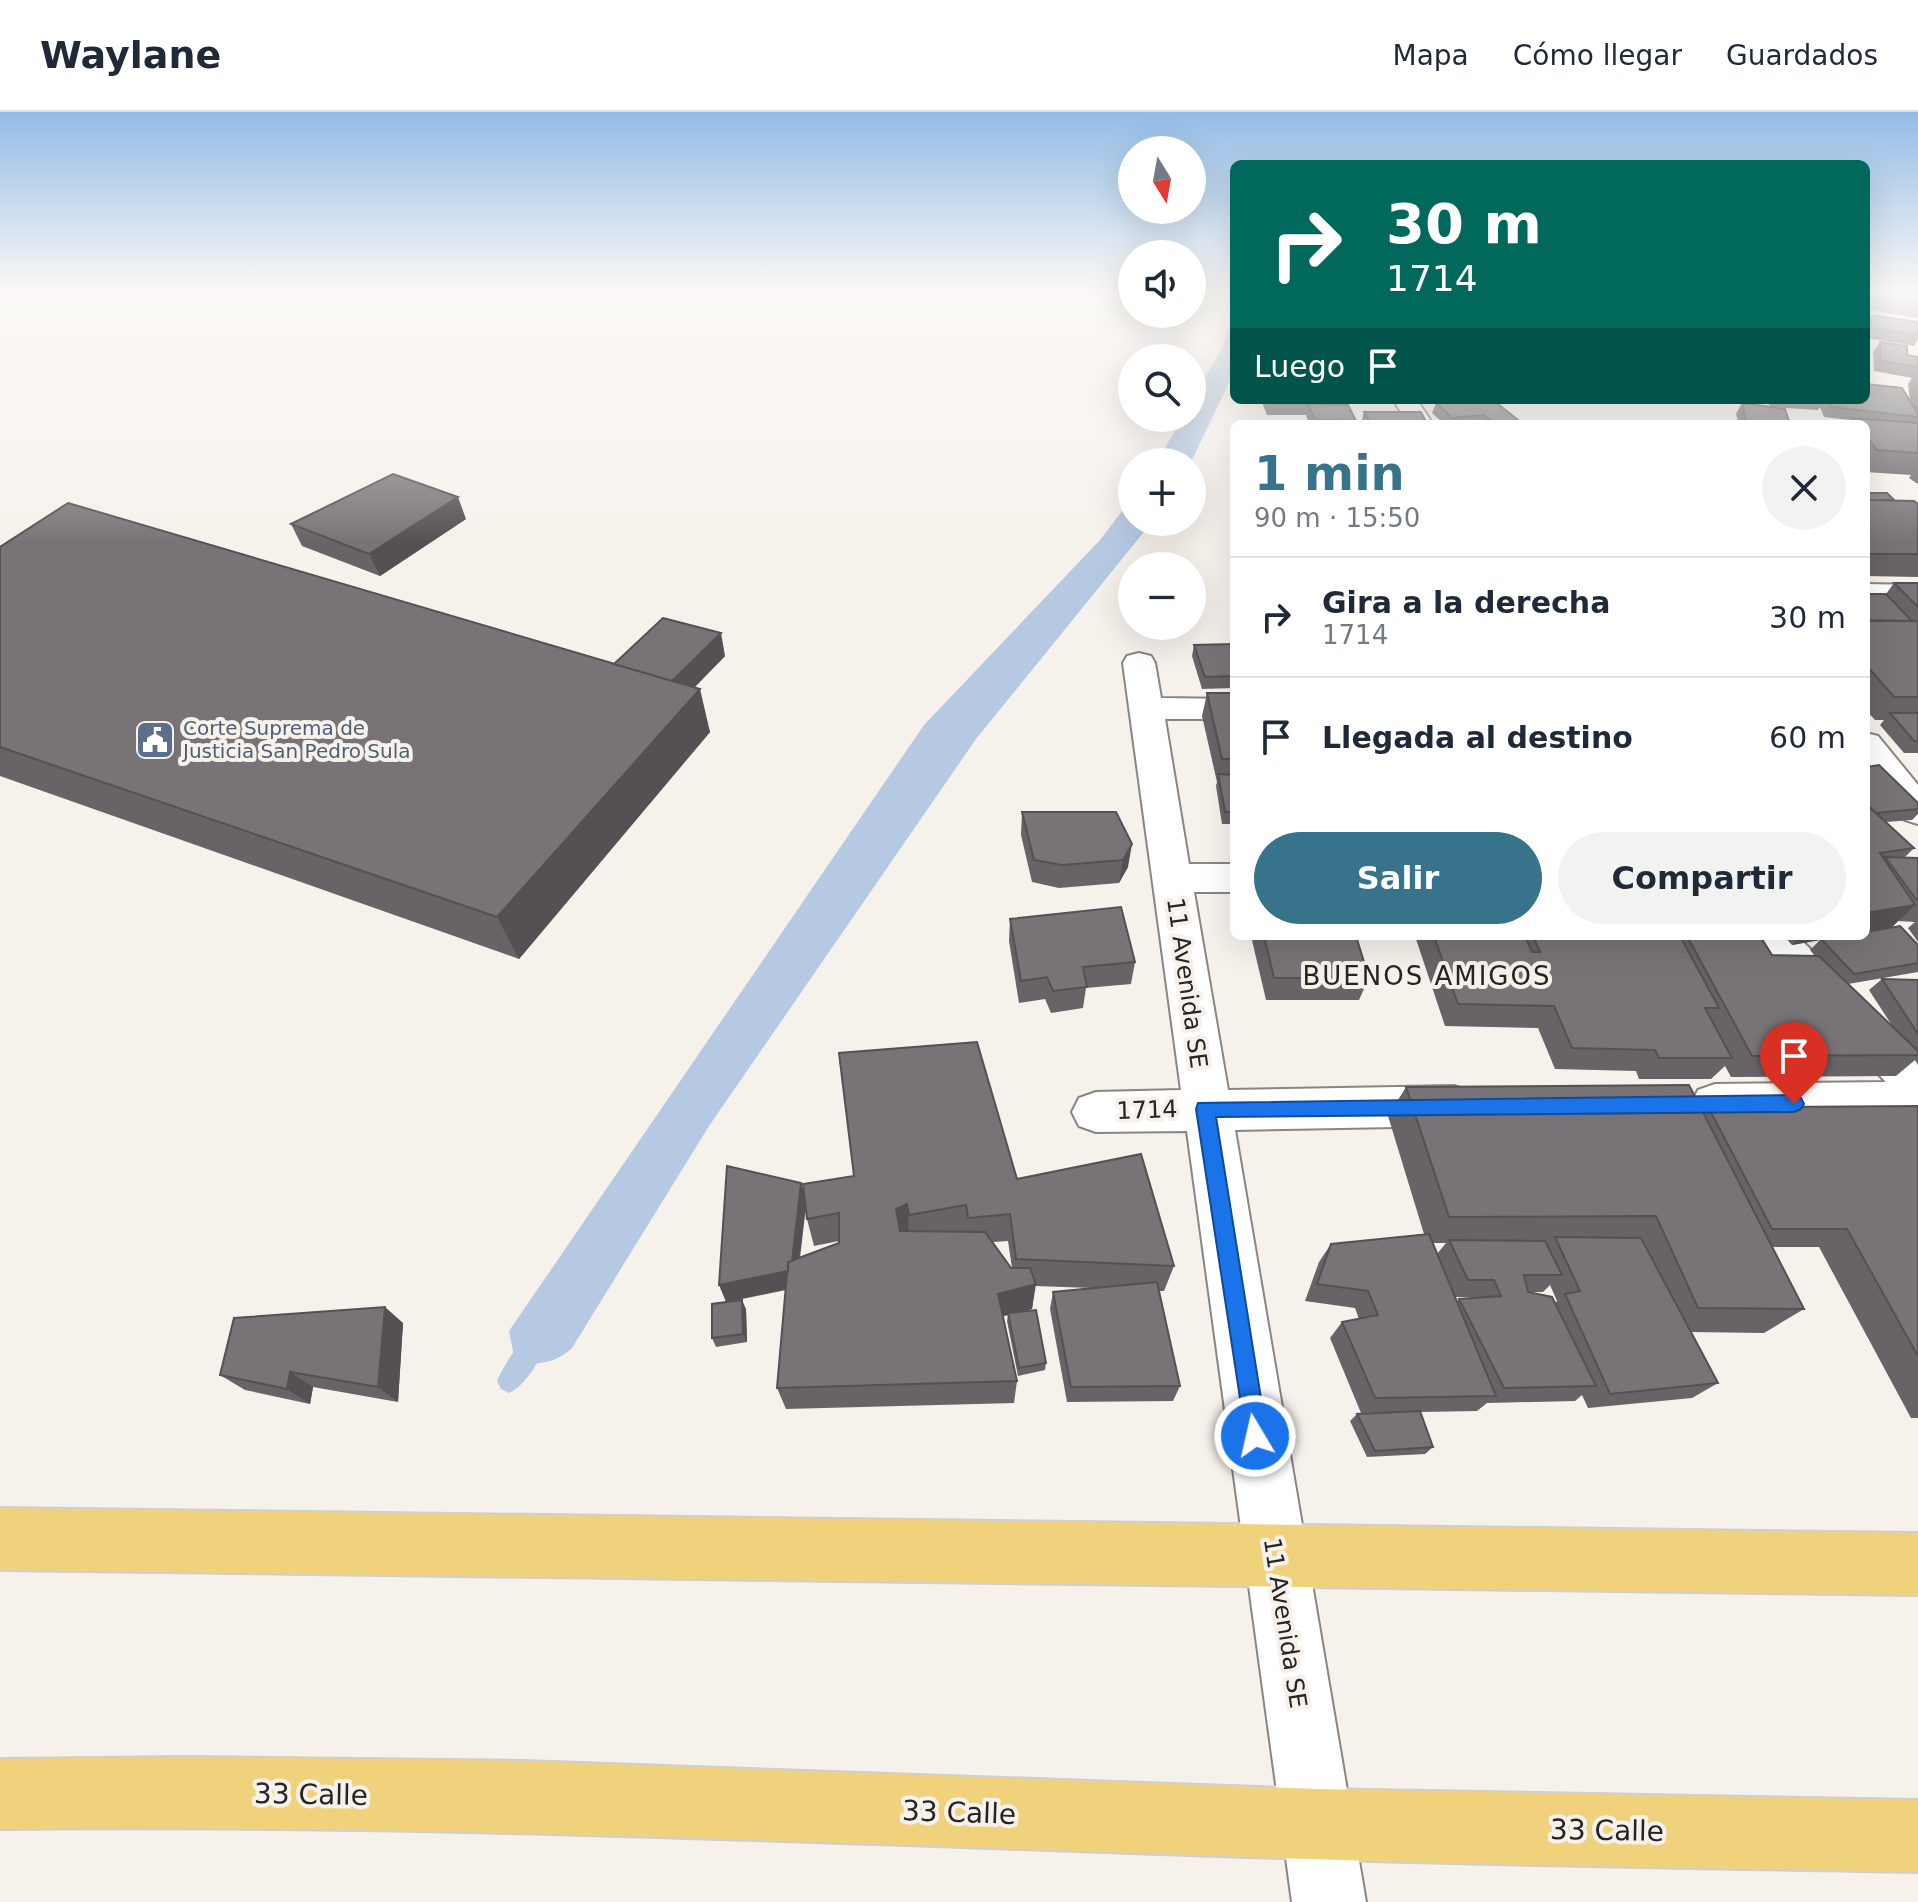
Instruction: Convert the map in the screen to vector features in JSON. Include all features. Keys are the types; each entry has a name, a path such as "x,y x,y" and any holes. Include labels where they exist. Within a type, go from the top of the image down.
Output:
{"main road":[{"path":"0,1539 1918,1564"},
{"name":"33 Calle","path":"5,1800 187,1792 524,1796 1317,1824 1918,1836"}],"street":[{"path":"1870,593 1918,594"},
{"name":"11 Avenida SE","path":"1139,663 1273,1555 1329,1902"},
{"path":"1146,708 1230,709"},
{"path":"1870,749 1918,811"},
{"path":"1171,878 1230,878"},
{"path":"1775,940 1918,1085"},
{"path":"1680,1105 1918,1102"},
{"name":"1714","path":"1096,1112 1490,1106"}],"water":[{"path":"1206,377 1230,377 1206,431"},
{"path":"1174,432 1205,432 1198,448 1165,448"},
{"path":"1118,516 1118,536 1141,536 1128,552 1118,552 1118,564 976,739 709,1126 572,1348 552,1361 536,1363 514,1356 509,1331 924,725 1100,540"}],"building":[{"path":"1870,384 1902,388 1918,417 1831,407 1830,404 1870,404"},
{"path":"1308,404 1348,405 1356,420 1315,420"},
{"path":"1437,404 1498,404 1518,420 1490,420 1484,415 1452,418"},
{"path":"1742,404 1785,409 1789,420 1746,420"},
{"path":"1364,412 1421,412 1425,420 1369,420"},
{"path":"1852,418 1918,423 1918,453 1877,450 1870,441 1870,420"},
{"path":"393,474 458,497 369,554 291,524"},
{"path":"1870,493 1887,493 1894,500 1870,500"},
{"path":"1870,500 1914,501 1918,504 1918,554 1870,554"},
{"path":"68,503 700,689 497,917 0,747 0,547"},
{"path":"1894,583 1918,583 1918,607"},
{"path":"1870,594 1886,594 1912,621 1870,620"},
{"path":"663,618 721,633 672,681 614,664"},
{"path":"1870,621 1918,621 1918,697 1894,697 1870,670"},
{"path":"1230,644 1230,676 1205,677 1194,645"},
{"path":"1207,693 1230,693 1230,759 1222,759"},
{"path":"1890,713 1918,713 1918,741 1914,741"},
{"path":"1879,765 1918,803 1918,809 1876,813 1870,808 1870,766"},
{"path":"1218,774 1230,775 1230,812 1225,812"},
{"path":"1870,808 1914,848 1880,853 1915,905 1870,912"},
{"path":"1022,812 1116,812 1132,844 1123,860 1062,865 1034,860"},
{"path":"1885,857 1918,858 1918,899 1916,899"},
{"path":"1121,907 1135,962 1083,967 1087,987 1053,991 1047,977 1021,981 1010,919"},
{"path":"1900,926 1918,945 1918,963 1854,974 1822,940 1870,940 1870,931"},
{"path":"1265,940 1357,940 1369,978 1274,978"},
{"path":"1435,940 1527,940 1532,952 1540,952 1535,940 1682,940 1719,1008 1705,1008 1732,1058 1659,1058 1655,1050 1572,1048 1554,1006 1458,1004"},
{"path":"1689,940 1763,940 1772,955 1819,956 1918,1051 1918,1055 1752,1056"},
{"path":"1882,979 1918,980 1918,1034"},
{"path":"977,1042 1017,1179 1141,1154 1174,1266 1016,1259 1010,1214 968,1218 966,1205 909,1215 907,1204 896,1209 900,1231 985,1232 1011,1268 1030,1268 1036,1284 998,1294 1017,1381 777,1388 788,1262 839,1243 839,1213 807,1219 803,1184 854,1176 839,1053"},
{"path":"1689,1085 1804,1309 1698,1308 1656,1216 1449,1217 1406,1087"},
{"path":"1704,1099 1772,1099 1777,1107 1918,1106 1918,1356 1847,1229 1772,1229"},
{"path":"727,1166 801,1183 792,1261 788,1262 788,1271 719,1285"},
{"path":"1429,1234 1496,1396 1375,1398 1342,1322 1378,1315 1368,1291 1317,1284 1331,1244"},
{"path":"1555,1237 1641,1238 1718,1383 1610,1394 1565,1294 1580,1291"},
{"path":"1449,1240 1545,1241 1562,1275 1524,1275 1528,1292 1552,1297 1596,1386 1504,1388 1459,1299 1501,1296 1494,1280 1468,1280"},
{"path":"1157,1282 1180,1386 1071,1387 1053,1292"},
{"path":"742,1300 743,1334 712,1338 712,1304"},
{"path":"385,1307 378,1387 290,1372 287,1389 220,1375 234,1318"},
{"path":"1036,1310 1046,1363 1019,1368 1008,1313"},
{"path":"1420,1411 1433,1447 1375,1451 1357,1414"}],"waterway":[{"path":"509,1381 536,1343"}],"place":[{"name":"Corte Suprema de Justicia San Pedro Sula","path":"155,740"}],"district":[{"name":"BUENOS AMIGOS","path":"1427,976"}],"route":[{"path":"1255,1436 1205,1109 1794,1104"}]}
